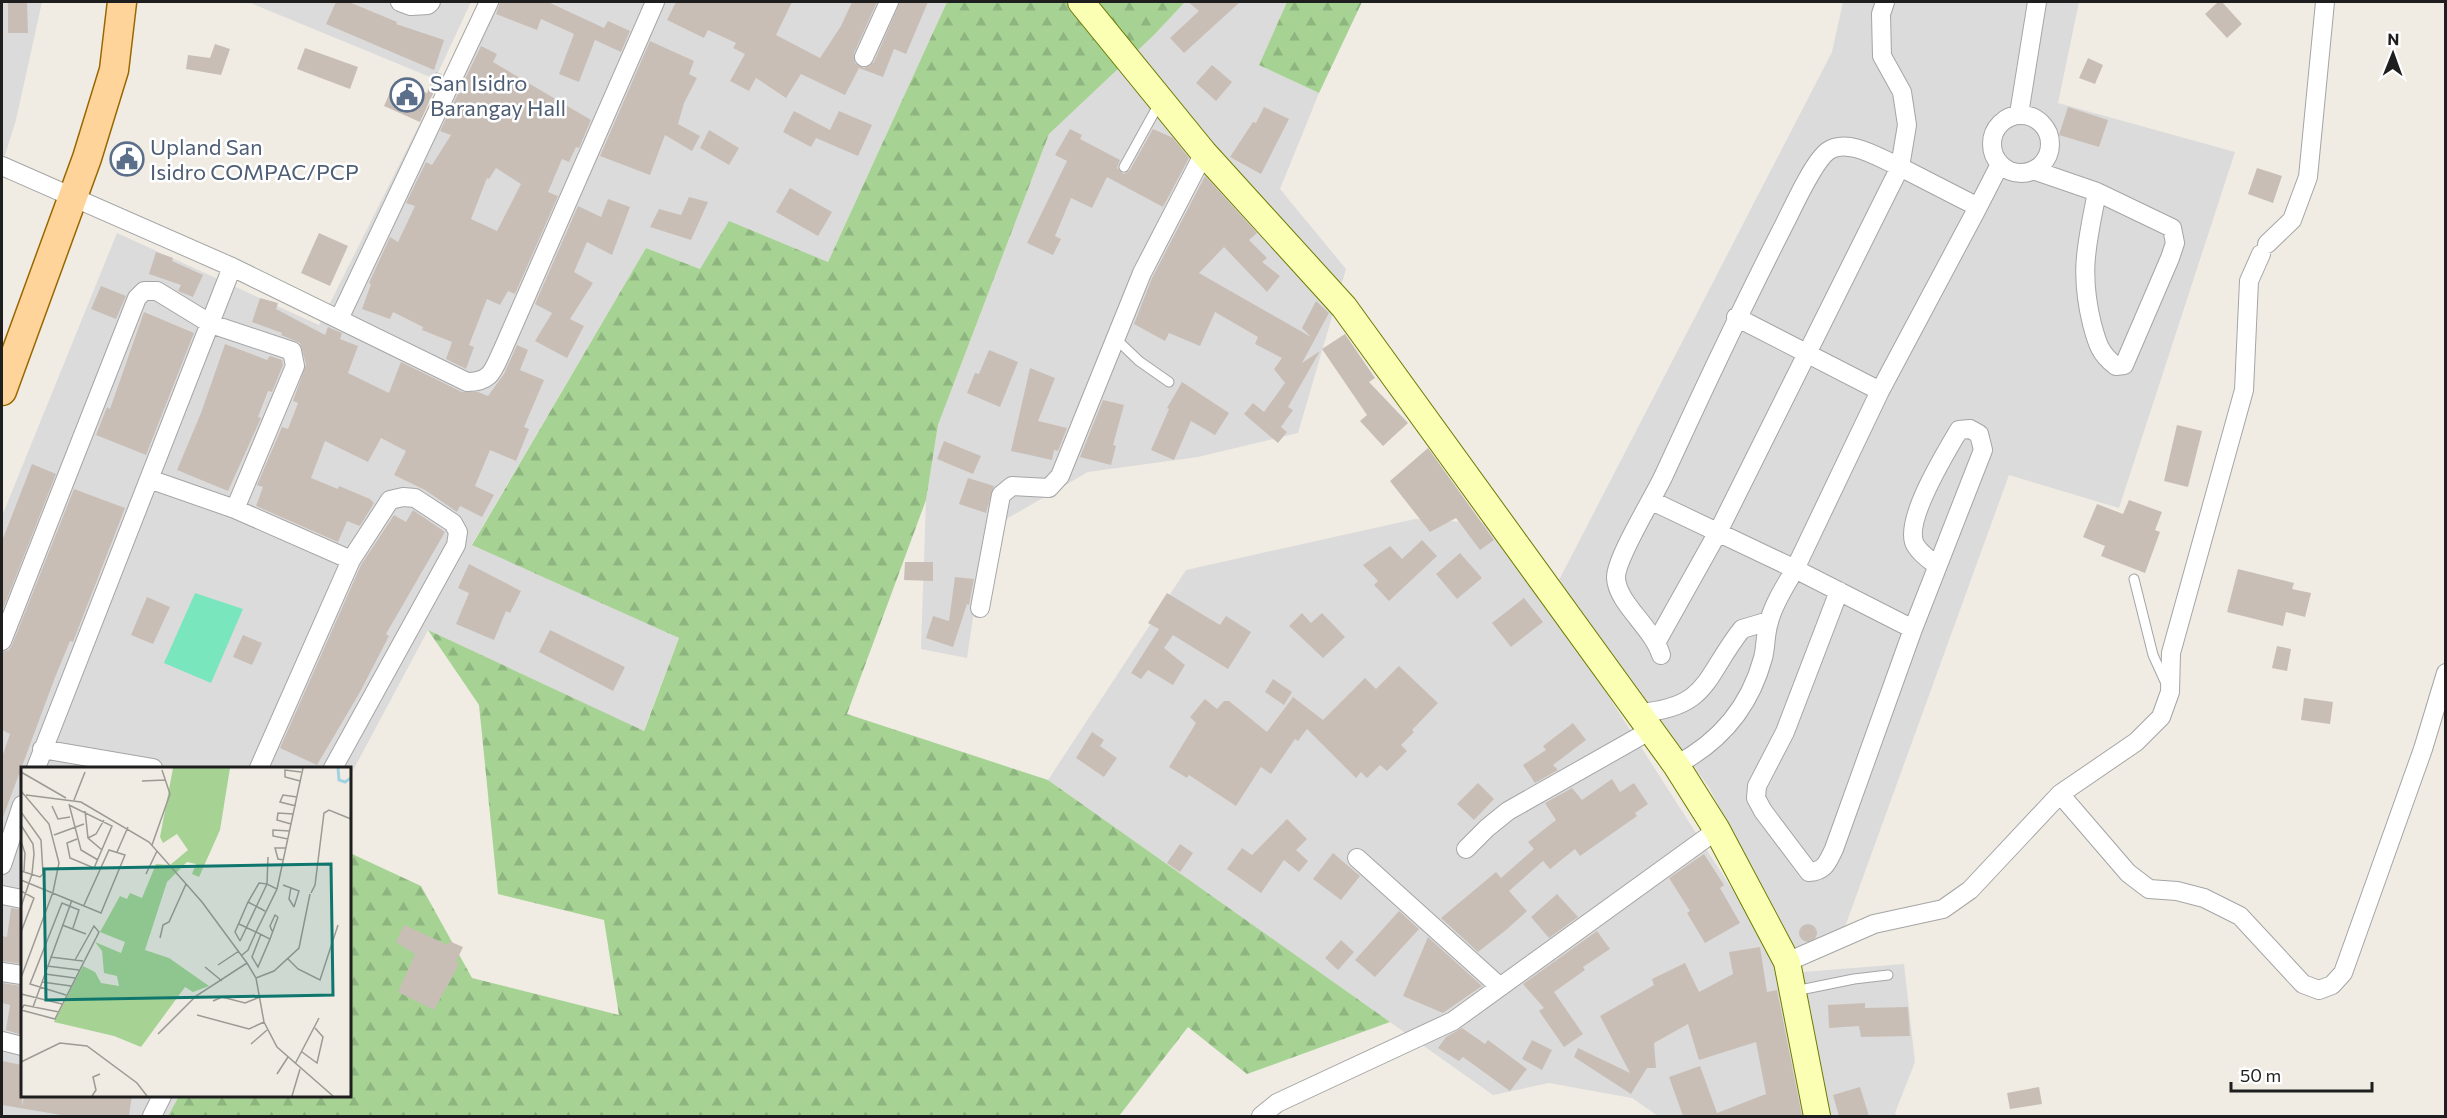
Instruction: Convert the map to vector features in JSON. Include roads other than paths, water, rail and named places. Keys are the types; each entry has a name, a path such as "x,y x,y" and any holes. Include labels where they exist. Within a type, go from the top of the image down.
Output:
{"main road":[{"path":"2,391 75,196 114,70 122,2"}],"street":[{"path":"400,2 411,6 429,3"},
{"path":"339,319 489,2"},
{"path":"2,166 75,196 232,267 467,382 480,382 490,376 655,2"},
{"path":"864,57 889,2"},
{"path":"1081,2 1204,153 1344,308 1676,765 1716,830 1787,962 1817,1116"},
{"path":"1885,2 1881,14 1882,56 1902,92 1907,125 1900,167 1659,648 1618,591 1616,577 1618,565 1652,501 1736,317 1806,182 1827,152 1839,147 1856,148 1900,167 1978,207"},
{"path":"2019,114 2037,2"},
{"path":"1787,962 1874,924 1944,909 1970,890 2060,794 2136,741 2161,717 2170,692 2170,653 2244,390 2249,281 2264,249 2292,220 2308,177 2325,2"},
{"path":"2036,171 2049,156 2050,136 2039,120 2019,114 2003,120 1992,134 1991,151 1999,166 2017,175 2036,171 2097,192 2172,228 2175,243 2124,365 2116,366 2103,357 2097,343 2084,292 2084,262 2097,192"},
{"path":"980,608 1001,495 1012,486 1049,488 1060,476 1142,273 1204,153"},
{"path":"1676,765 1699,753 1729,726 1754,684 1763,657 1769,621 1880,391 1999,166"},
{"path":"36,767 232,267"},
{"path":"2,641 137,298 144,291 157,291 211,324 292,351 296,357 296,366 235,509"},
{"path":"1736,317 1809,352 1880,391"},
{"path":"1839,591 1785,732 1757,786 1756,798 1763,811 1809,872 1819,871 1825,867 1834,849 1913,629 1983,450 1979,434 1970,429 1959,430 1942,459 1915,520 1914,545 1937,566"},
{"path":"149,479 235,509 351,560"},
{"path":"259,767 351,560 390,500 403,497 415,498 453,523 458,532 456,545 334,767"},
{"path":"1652,501 1795,568 1913,629"},
{"path":"1466,849 1487,828 1508,812 1645,721 1692,700 1706,684 1742,629 1753,623 1769,621"},
{"path":"2060,794 2128,873 2149,889 2177,891 2204,898 2240,916 2303,984 2319,990 2332,985 2343,973 2423,749 2445,673"},
{"path":"42,749 147,767"},
{"path":"2,865 19,826"},
{"path":"1261,1116 1277,1103 1453,1021 1716,830"},
{"path":"1357,858 1499,986"},
{"path":"2,895 21,899"},
{"path":"2,972 21,975"},
{"path":"2,1041 21,1046"},
{"path":"152,1116 161,1097"}],"lane":[{"path":"1124,167 1161,100"},
{"path":"1115,338 1139,361 1169,382"},
{"path":"2134,579 2152,655 2170,692"},
{"path":"1792,992 1854,979 1888,975"}],"place":[{"name":"San Isidro Barangay Hall","path":"407,95"},
{"name":"Upland San Isidro COMPAC/PCP","path":"127,159"}]}
